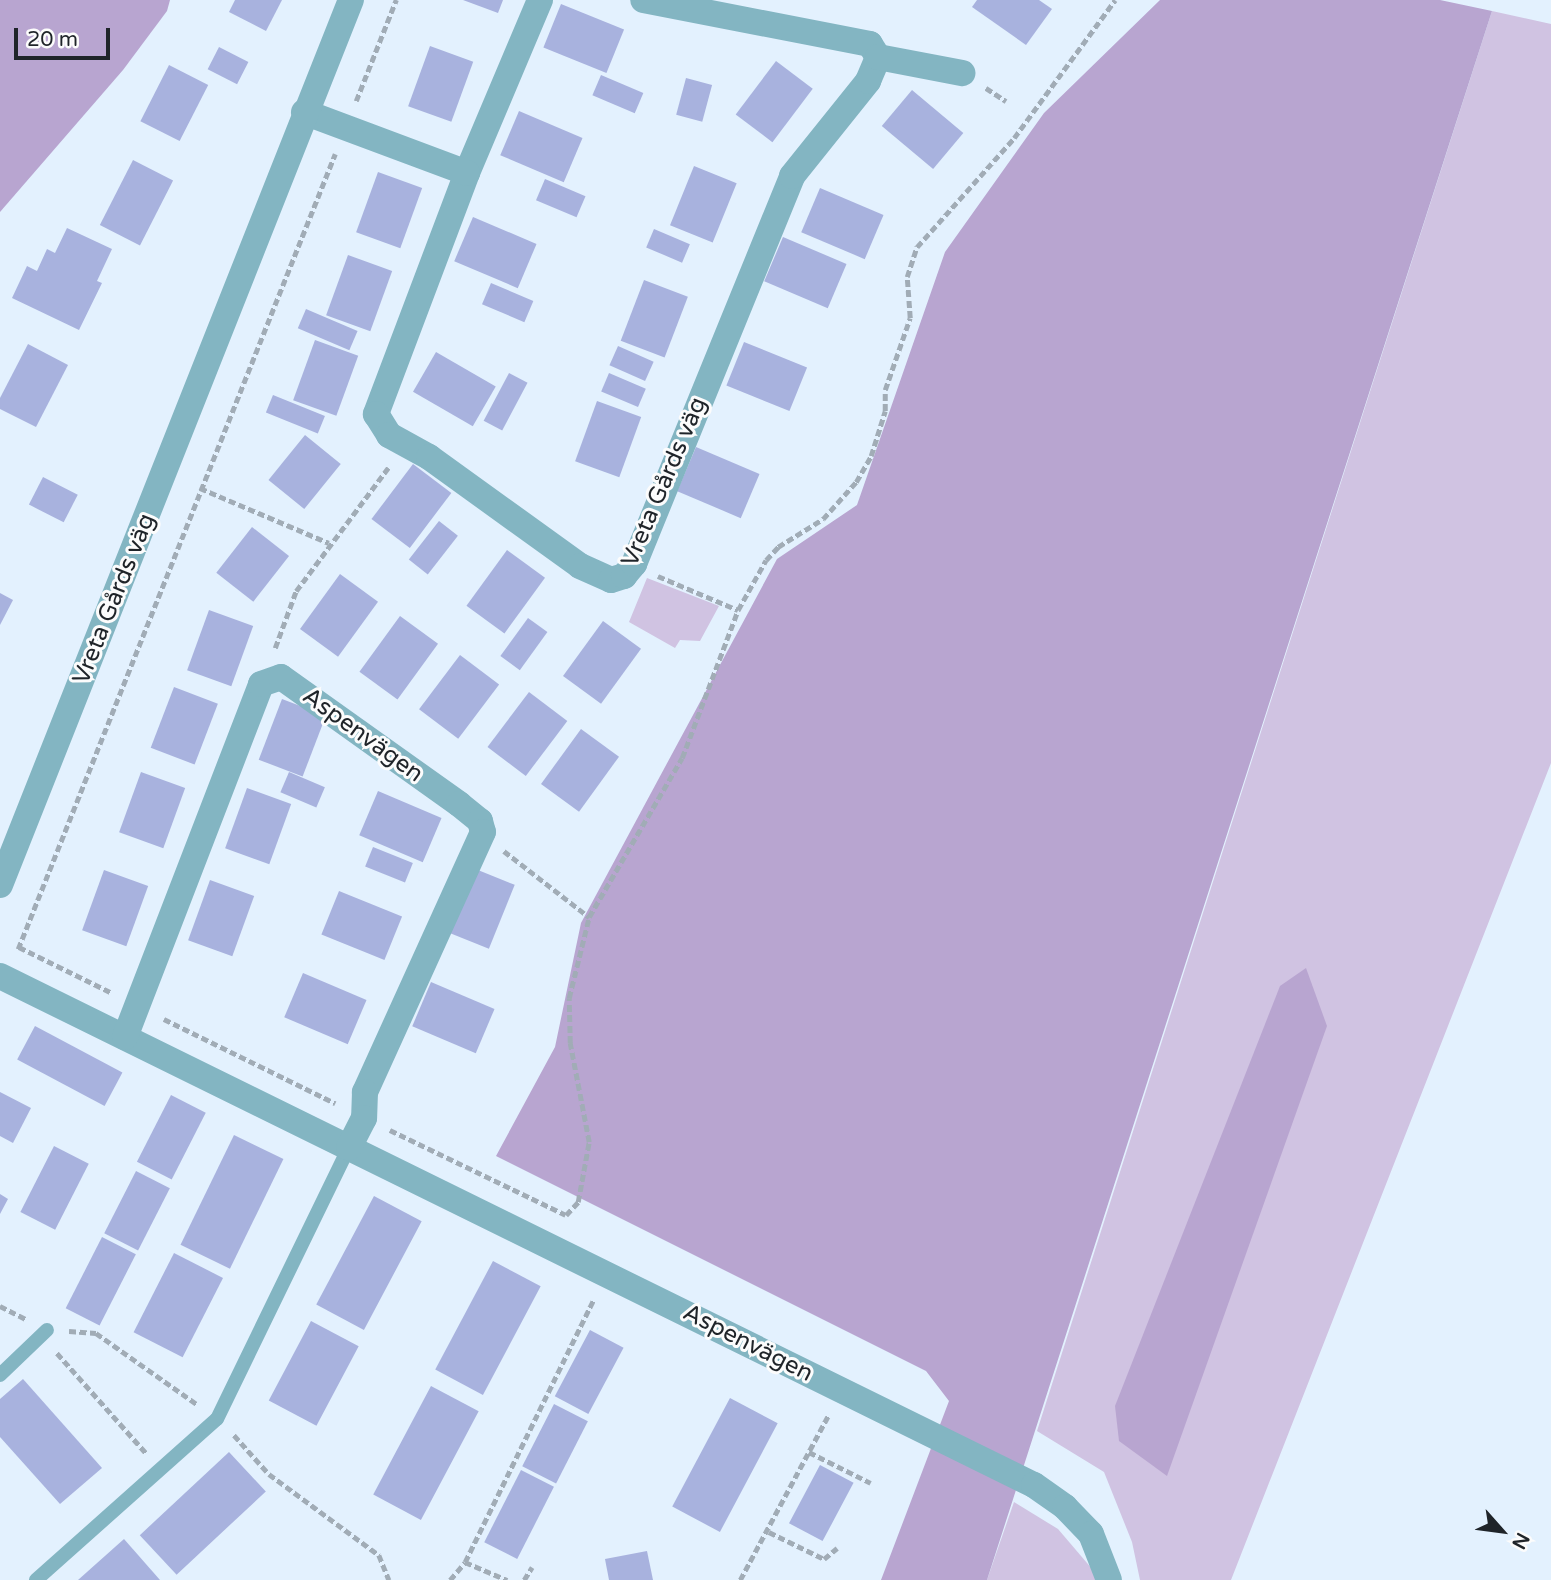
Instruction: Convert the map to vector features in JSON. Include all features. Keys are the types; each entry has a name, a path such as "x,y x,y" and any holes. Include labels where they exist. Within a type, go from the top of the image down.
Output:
{"street":[{"name":"Vreta Gårds väg","path":"0,886 304,112 351,0"},
{"name":"Vreta Gårds väg","path":"540,0 467,173 376,414 389,435 597,577 624,576 634,564 792,176 868,81 878,57"},
{"path":"643,0 870,44 878,57 962,73"},
{"path":"304,112 467,173"},
{"path":"125,1037 261,684 270,677"},
{"name":"Aspenvägen","path":"270,677 281,677 294,685 480,821 482,832 365,1092 364,1118 349,1147"},
{"name":"Aspenvägen","path":"1,977 1034,1485 1065,1507 1091,1534 1109,1580"}],"lane":[{"path":"36,1580 217,1419 349,1147"},
{"path":"0,1376 47,1330"}],"path":[{"path":"1,977 19,947 396,0"},
{"path":"19,947 566,1215 578,1202 589,1142 570,1043 569,998 589,917 682,758 738,610 766,559 778,547 823,519 856,482 871,456 885,411 885,390 910,318 907,278 917,247 1014,138 1115,0"},
{"path":"270,677 278,632 296,592 329,543 405,445"},
{"path":"200,488 329,543"},
{"path":"634,564 738,610"},
{"path":"514,859 589,917"},
{"path":"450,1580 465,1562 606,1273"},
{"path":"161,1469 58,1357 47,1330 96,1333 217,1419 269,1474 379,1555 388,1580"},
{"path":"740,1580 769,1532 841,1390"},
{"path":"809,1452 871,1483"},
{"path":"769,1532 824,1559 836,1548"},
{"path":"465,1562 507,1580"},
{"path":"524,1580 532,1567"}],"shaded area":[{"path":"0,0 170,0 167,11 123,70 0,212"},
{"path":"1160,0 1440,0 1492,11 987,1580 881,1580 949,1401 926,1371 496,1156 555,1047 581,923 777,559 857,505 945,252 1044,113"},
{"path":"1492,11 1551,24 1551,763 1231,1580 1140,1580 1132,1542 1104,1472 1037,1431"},
{"path":"647,578 719,606 700,641 680,640 675,648 629,622"},
{"path":"1306,968 1327,1026 1167,1476 1119,1441 1115,1406 1280,986"},
{"path":"1014,1502 1058,1529 1093,1570 1096,1580 987,1580"}],"building":[{"path":"235,0 282,0 266,31 229,12"},
{"path":"463,0 503,0 498,13"},
{"path":"977,0 1039,0 1052,9 1026,45 972,7"},
{"path":"561,4 624,29 606,73 543,48"},
{"path":"430,46 473,62 451,122 408,106"},
{"path":"219,47 248,62 237,84 208,69"},
{"path":"776,61 813,89 772,142 736,115"},
{"path":"169,65 208,85 180,141 140,121"},
{"path":"601,75 643,93 635,113 592,95"},
{"path":"686,78 712,85 702,122 676,115"},
{"path":"912,90 963,133 933,169 882,126"},
{"path":"519,111 583,138 564,182 500,155"},
{"path":"133,160 173,180 140,245 100,225"},
{"path":"694,166 737,183 713,243 670,225"},
{"path":"378,172 422,188 400,248 356,232"},
{"path":"545,179 586,196 577,217 536,200"},
{"path":"820,188 884,215 865,259 801,232"},
{"path":"473,217 537,244 518,288 454,261"},
{"path":"67,228 112,249 97,281 102,283 79,330 12,298 27,266 37,271 47,249 55,253"},
{"path":"654,229 690,244 682,263 646,247"},
{"path":"783,237 847,264 828,308 764,281"},
{"path":"348,255 392,271 370,331 326,315"},
{"path":"644,280 688,297 665,358 621,341"},
{"path":"491,283 533,301 524,322 482,304"},
{"path":"306,309 358,331 349,350 298,328"},
{"path":"315,340 358,356 336,416 293,400"},
{"path":"744,342 807,367 789,411 726,386"},
{"path":"28,344 68,365 36,427 0,409 0,398"},
{"path":"618,346 654,362 645,381 609,365"},
{"path":"436,352 496,386 473,426 413,392"},
{"path":"509,373 528,383 502,431 484,421"},
{"path":"609,373 646,389 638,407 601,391"},
{"path":"273,395 325,416 318,434 266,413"},
{"path":"597,401 641,417 619,477 575,461"},
{"path":"305,435 341,464 304,509 268,480"},
{"path":"696,447 760,474 741,518 677,491"},
{"path":"413,464 451,493 410,548 371,519"},
{"path":"43,477 78,495 64,522 29,505"},
{"path":"439,521 458,536 428,574 409,560"},
{"path":"252,527 289,556 253,602 216,573"},
{"path":"507,550 545,578 504,633 466,606"},
{"path":"340,574 378,602 338,657 300,629"},
{"path":"0,593 13,600 0,625"},
{"path":"209,610 253,626 231,686 187,670"},
{"path":"400,616 438,644 397,699 359,672"},
{"path":"528,618 547,632 520,670 500,656"},
{"path":"603,621 641,649 601,704 563,676"},
{"path":"460,655 499,684 458,739 419,709"},
{"path":"174,687 218,704 195,765 151,748"},
{"path":"529,692 567,721 526,776 487,747"},
{"path":"282,699 326,716 303,777 259,760"},
{"path":"581,729 619,757 579,812 541,784"},
{"path":"141,772 185,788 163,848 119,832"},
{"path":"289,772 325,787 316,807 280,792"},
{"path":"247,788 291,804 269,864 225,848"},
{"path":"378,791 442,818 423,862 359,835"},
{"path":"373,847 413,863 405,883 365,866"},
{"path":"473,868 515,885 489,949 447,932"},
{"path":"104,870 148,886 126,946 82,930"},
{"path":"210,880 254,896 232,956 188,940"},
{"path":"339,891 402,916 384,960 321,935"},
{"path":"303,973 367,1000 348,1044 284,1017"},
{"path":"431,982 495,1009 476,1053 412,1026"},
{"path":"35,1026 122,1072 105,1106 17,1060"},
{"path":"0,1092 31,1108 13,1143 0,1136"},
{"path":"171,1095 206,1113 172,1180 137,1162"},
{"path":"234,1135 283,1159 230,1269 181,1245"},
{"path":"54,1146 89,1164 55,1230 20,1212"},
{"path":"136,1171 170,1188 138,1251 104,1233"},
{"path":"0,1194 8,1199 0,1214"},
{"path":"374,1196 422,1221 364,1330 316,1305"},
{"path":"102,1237 136,1254 100,1326 66,1308"},
{"path":"174,1253 223,1278 183,1357 134,1332"},
{"path":"493,1261 541,1286 483,1395 435,1370"},
{"path":"311,1321 359,1346 316,1426 269,1400"},
{"path":"590,1330 624,1348 588,1414 555,1396"},
{"path":"23,1379 102,1468 60,1504 0,1437 0,1399"},
{"path":"431,1386 479,1411 421,1520 373,1495"},
{"path":"730,1398 778,1423 720,1532 672,1507"},
{"path":"554,1404 588,1421 556,1484 522,1466"},
{"path":"229,1452 266,1491 177,1575 140,1535"},
{"path":"820,1465 854,1483 823,1541 789,1523"},
{"path":"521,1470 554,1487 517,1559 484,1542"},
{"path":"124,1539 160,1580 78,1580"},
{"path":"647,1551 653,1580 609,1580 605,1559"}]}
